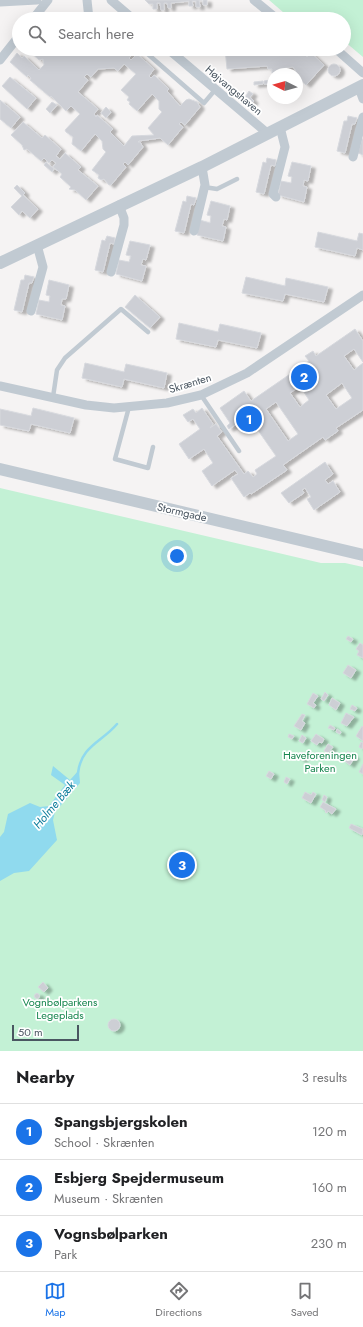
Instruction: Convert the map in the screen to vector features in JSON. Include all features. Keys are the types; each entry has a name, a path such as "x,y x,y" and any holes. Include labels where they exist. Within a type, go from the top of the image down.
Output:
{"street":[{"path":"0,2 37,0"},
{"path":"39,12 48,0"},
{"path":"87,0 88,12"},
{"path":"111,0 123,12"},
{"path":"254,0 269,12"},
{"path":"0,60 12,45"},
{"path":"344,56 363,73"},
{"name":"Højvangshaven","path":"178,57 267,133"},
{"path":"0,263 119,205 202,167 267,133 362,91"},
{"path":"353,157 363,116"},
{"path":"276,198 273,194 285,147 280,127"},
{"path":"194,231 204,188 202,167"},
{"path":"111,272 124,225 124,218 119,205"},
{"path":"31,311 43,267 37,245"},
{"path":"360,297 363,306"},
{"name":"Skrænten","path":"0,386 86,405 114,408 167,403 201,395 247,373 360,297"},
{"name":"Stormgade","path":"0,469 363,555"}],"lane":[{"path":"150,56 204,103 216,90"},
{"path":"204,188 217,189 237,179"},
{"path":"53,397 57,370 65,358 120,309 148,332"},
{"path":"201,395 239,451"},
{"path":"129,407 115,459 148,468 153,447"}],"green space":[{"path":"269,0 363,0 363,57 351,47 351,12 283,12"},
{"path":"0,488 321,563 345,563 363,567 363,1051 0,1051"}],"water":[{"path":"53,766 70,780 79,770 80,783 55,812 53,820 57,840 29,871 14,873 0,881 0,837 4,832 8,814 30,803 40,807 49,806 65,785 51,775"}],"building":[{"path":"145,0 199,0 200,7 196,7 196,1 192,1 193,6 189,6 189,1 171,3 171,8 168,8 167,3 164,3 164,10 161,10 160,3 157,3 157,9 153,9 153,4 149,4"},
{"path":"203,0 207,0 207,5 203,5"},
{"path":"15,56 20,56 22,58 24,56 39,70 44,65 43,59 39,60 35,56 131,56 129,58 131,60 135,56 139,56 154,69 149,76 151,78 154,75 169,89 167,91 180,106 189,99 197,102 200,107 185,125 181,122 179,124 183,127 168,145 160,138 139,141 138,142 140,142 143,147 128,165 125,162 123,164 126,167 111,185 109,185 104,179 101,180 98,178 99,175 92,170 106,152 103,149 102,141 95,134 81,151 72,144 73,137 65,130 80,114 71,106 66,111 51,96 50,97 30,80 31,78 28,75 27,77 10,62","holes":["124,64 136,74 121,90 129,97 127,100 130,102 129,104 137,111 152,94 159,101 159,109 162,112 148,128 154,135 132,136 124,146 110,132 113,129 97,115 96,117 94,114 98,109 78,92 88,80 84,77 87,74 91,77 98,69 114,68 118,71"]},
{"path":"226,56 314,56 324,65 306,85 303,82 303,68 268,68 267,66 227,69"},
{"path":"332,64 336,64 340,70 336,76 332,76 328,72 328,68"},
{"path":"10,77 36,98 27,109 2,86"},
{"path":"263,81 263,84 254,85 254,82"},
{"path":"249,91 253,94 250,97 254,101 250,105 244,99"},
{"path":"0,100 20,117 11,128 0,119"},
{"path":"52,102 57,105 50,113 46,109"},
{"path":"106,107 111,112 106,118 101,113"},
{"path":"348,116 357,118 355,124 352,124 345,153 337,151 344,121 347,121"},
{"path":"23,122 42,138 45,135 61,149 56,156 60,159 65,153 81,167 78,170 98,186 86,200 75,190 69,189 71,187 60,177 62,174 53,167 56,163 52,160 49,163 44,158 41,161 27,149 24,150 22,145 11,135"},
{"path":"363,139 363,155 358,153"},
{"path":"267,158 276,160 275,166 271,165 264,194 256,192 263,162 266,163"},
{"path":"46,162 54,169 52,172 44,165"},
{"path":"292,162 311,166 308,181 304,180 303,186 307,187 304,202 278,195 281,181 291,183 292,177 288,176"},
{"path":"17,185 25,193 23,195 38,209 30,218 22,211 19,215 11,207 22,196 14,188"},
{"path":"187,196 196,198 194,205 191,204 184,233 175,231 183,201 186,202"},
{"path":"211,201 230,206 227,220 224,219 222,226 226,227 223,241 197,235 200,220 210,223 211,216 207,215"},
{"path":"318,232 357,241 359,233 363,234 363,250 357,248 355,256 315,247"},
{"path":"107,236 115,238 114,244 110,243 103,272 95,270 102,240 105,241"},
{"path":"130,241 150,245 146,260 143,259 141,265 146,266 142,281 116,274 119,260 129,262 131,256 126,255"},
{"path":"25,275 34,277 32,283 29,283 22,312 14,310 21,280 24,280"},
{"path":"246,277 285,286 286,278 328,287 324,302 285,294 283,301 242,293"},
{"path":"49,280 69,285 66,299 62,299 61,305 65,306 62,320 36,314 39,300 49,302 50,296 46,295"},
{"path":"135,295 160,317 150,328 125,307"},
{"path":"179,323 218,332 220,324 261,333 257,348 218,340 216,347 176,339"},
{"path":"355,329 363,341 363,362 354,349 344,356 354,370 363,363 363,410 336,428 338,431 325,440 323,437 283,465 287,470 251,494 250,493 244,497 231,478 238,474 235,470 212,486 202,471 213,463 204,449 189,459 179,444 200,429 193,419 188,422 183,415 193,409 196,413 202,408 213,424 210,428 216,424 222,432 217,436 244,474 248,471 253,477 257,474 255,470 276,456 248,416 229,429 227,426 230,423 220,408 244,391 251,401 309,361 305,356 313,351 316,356","holes":["342,383 352,398 336,409 326,395","300,386 309,400 300,407 290,393","276,402 298,434 288,441 266,409"]},
{"path":"85,363 124,372 126,364 167,373 164,388 124,379 122,387 82,378"},
{"path":"33,408 74,418 70,433 31,424 29,431 0,425 0,409 31,416"},
{"path":"325,462 333,474 325,480 328,484 333,481 340,492 314,510 307,499 311,497 305,488 302,490 304,493 289,503 281,493"},
{"path":"348,636 353,639 351,642 346,639"},
{"path":"360,643 363,645 363,658 357,655 359,651 356,649"},
{"path":"348,665 356,670 351,678 343,673"},
{"path":"325,692 328,695 324,701 321,699"},
{"path":"313,693 318,696 313,703 316,705 314,708 307,704"},
{"path":"332,698 340,703 336,710 329,705"},
{"path":"352,705 357,708 355,711 350,709"},
{"path":"346,713 354,717 347,726 341,723"},
{"path":"302,714 305,715 302,721 305,723 301,730 294,726"},
{"path":"330,725 335,728 334,730 328,728"},
{"path":"362,726 363,727 363,741 356,736"},
{"path":"337,729 341,732 340,734 336,732"},
{"path":"289,734 294,736 292,739 288,737"},
{"path":"316,734 324,739 322,743 319,742 317,745 311,741"},
{"path":"302,735 306,738 303,743 299,741"},
{"path":"361,742 363,743 362,749 359,747"},
{"path":"328,744 333,747 328,753 324,751"},
{"path":"348,751 355,757 350,765 343,760"},
{"path":"301,752 305,754 302,760 298,757"},
{"path":"363,764 363,774 359,772"},
{"path":"269,771 274,774 271,779 266,776"},
{"path":"286,777 290,779 287,784 284,782"},
{"path":"305,792 311,795 313,792 316,794 311,803 302,798"},
{"path":"324,795 327,797 325,802 322,800"},
{"path":"323,802 336,809 332,814 328,811 327,813 325,812 326,811 320,807"},
{"path":"351,824 363,829 362,835 349,828"},
{"path":"43,982 48,988 44,992 38,987"},
{"path":"37,993 40,996 37,999 34,996"},
{"path":"112,1019 116,1019 120,1025 116,1031 112,1031 108,1027 108,1023"}],"waterway":[{"name":"Holme Bæk","path":"78,773 83,756 117,724"}],"place":[{"name":"Esbjerg Spejdermuseum","path":"304,377"},
{"name":"Spangsbjergskolen","path":"249,419"},
{"name":"Vognsbølparken","path":"182,865"}],"park label":[{"name":"Haveforeningen Parken","path":"320,761"},
{"name":"Vognbølparkens Legeplads","path":"60,1008"}]}
